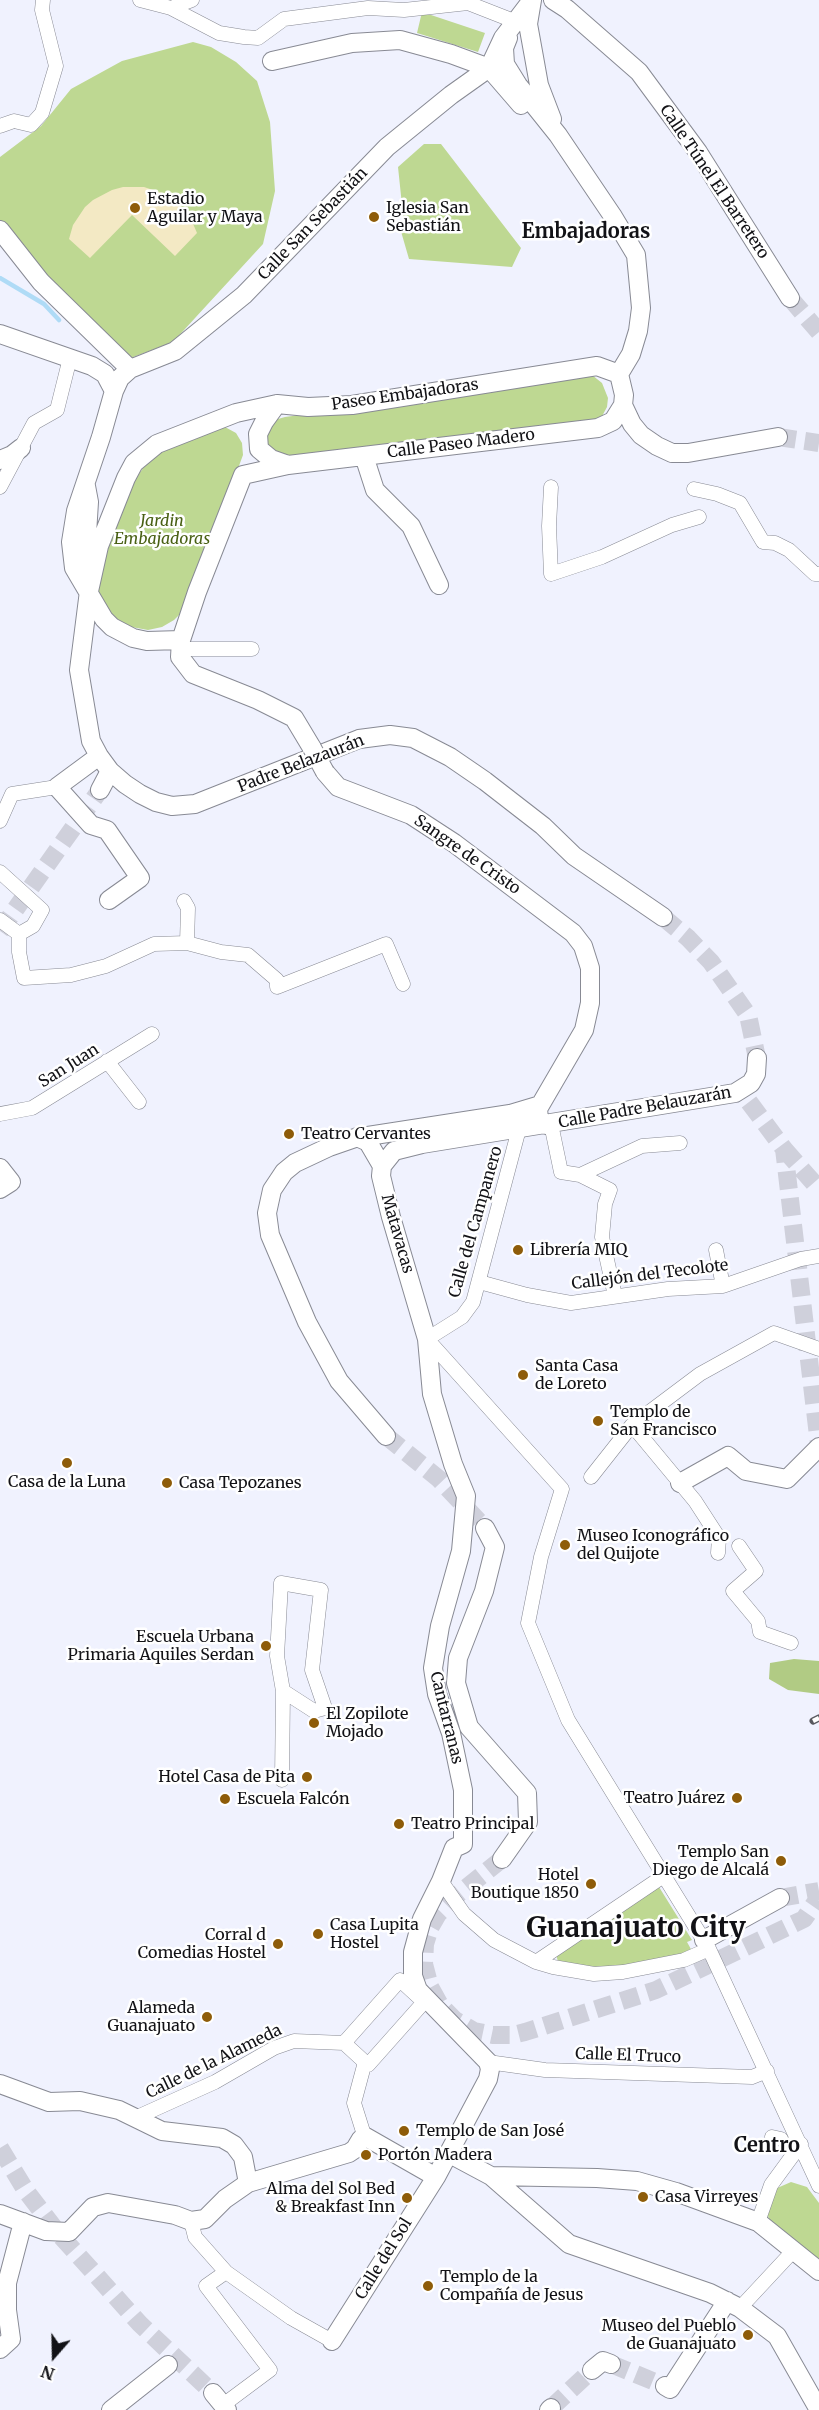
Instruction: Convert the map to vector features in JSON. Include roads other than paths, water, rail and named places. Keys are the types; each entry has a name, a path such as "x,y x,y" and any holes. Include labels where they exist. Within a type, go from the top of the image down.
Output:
{"street":[{"path":"0,126 14,121 31,125 42,113 56,66 42,10 43,0"},
{"path":"140,0 171,8 219,33 258,38 284,19 368,8 405,9 443,2 468,3 514,21"},
{"path":"171,8 192,0"},
{"path":"489,68 502,38 532,0"},
{"path":"532,0 528,24 539,85 558,135"},
{"name":"Calle Túnel El Barretero","path":"553,0 567,9 639,72 698,152 790,298"},
{"path":"514,21 504,48 505,64 518,85 558,135 636,255 641,308 638,331 630,354 619,374 624,395 623,405 632,424 641,435 672,453 688,453 778,437"},
{"path":"272,61 352,43 400,40 433,48 489,68 512,96 558,135"},
{"name":"Calle San Sebastián","path":"130,369 175,351 244,295 387,147 451,95 489,68"},
{"path":"0,230 41,282 130,369 120,378 114,391 76,511 71,542 74,568 104,619 122,633 180,649"},
{"path":"0,334 92,366 105,374 114,391"},
{"path":"0,487 34,423 57,410 70,358"},
{"name":"Paseo Embajadoras","path":"83,632 86,587 115,502 134,463 157,444 236,413 278,404 308,407 352,405 597,366 619,374"},
{"path":"278,404 258,434 259,450 271,459 288,465"},
{"name":"Calle Paseo Madero","path":"243,475 288,465 598,428 613,421 623,405"},
{"path":"180,649 197,592 252,450 252,437 247,423 236,413"},
{"path":"0,460 21,448"},
{"path":"364,456 375,490 411,526 439,585"},
{"path":"551,487 549,526 551,574 602,557 672,525 699,517"},
{"path":"694,489 724,496 740,503 763,542 775,543 789,550 815,574 819,574"},
{"path":"100,790 104,763 91,741 79,670 83,632 90,629 100,630 180,649 252,649"},
{"name":"Sangre de Cristo","path":"180,649 193,674 258,700 294,718 325,772 338,787 411,815 446,837 573,933 583,946 590,969 590,1003 584,1030 540,1105"},
{"name":"Padre Belazaurán","path":"104,763 140,795 172,806 195,804 359,739 390,735 412,738 450,757 485,781 543,826 574,856 663,917"},
{"path":"0,821 12,794 57,787 104,763"},
{"path":"57,787 91,825 107,830 140,878 109,900"},
{"path":"0,872 42,910 33,926 19,934"},
{"path":"184,901 188,908 188,943"},
{"path":"0,920 19,934"},
{"path":"19,934 19,952 24,978 71,975 106,966 154,944 188,943 248,955 277,980 277,987 386,944 403,984"},
{"name":"San Juan","path":"0,1114 32,1108 152,1034"},
{"name":"Calle Padre Belauzarán","path":"382,1166 389,1155 399,1149 519,1129 745,1097 756,1074 757,1058"},
{"path":"107,1061 139,1102"},
{"path":"540,1105 537,1115 541,1122 548,1125 561,1172 580,1174 610,1190 605,1204 602,1238 615,1296"},
{"path":"386,1436 339,1381 312,1332 270,1235 267,1220 270,1195 284,1172 302,1159 357,1137 510,1114 540,1105"},
{"name":"Calle del Campanero","path":"427,1339 462,1317 473,1302 519,1129"},
{"name":"Matavacas","path":"357,1137 368,1142 382,1166 381,1176 390,1216 427,1339"},
{"path":"580,1174 642,1146 680,1143"},
{"path":"0,1168 10,1179 5,1187"},
{"path":"716,1250 723,1286"},
{"name":"Callejón del Tecolote","path":"483,1283 526,1295 571,1303 668,1289 723,1286 801,1259 819,1256"},
{"path":"591,1477 633,1425 700,1374 774,1334 819,1349"},
{"path":"427,1339 562,1489 542,1557 528,1623 568,1720 707,1945 819,2186"},
{"name":"Cantarranas","path":"427,1339 432,1394 453,1464 466,1496 461,1551 440,1626 432,1668 437,1694 451,1733 464,1790 463,1844 454,1848 416,1938 411,1965 412,1976 418,1990 488,2062"},
{"path":"633,1425 681,1483 719,1538 718,1553"},
{"path":"681,1483 728,1456 746,1471 787,1479 819,1448"},
{"path":"485,1528 495,1547 484,1591 458,1658 456,1683 469,1727 527,1792 528,1822 502,1859"},
{"path":"740,1546 756,1571 733,1591 758,1621 760,1632 791,1643"},
{"path":"282,1780 283,1691 277,1656 281,1583 321,1590 312,1670 325,1708 314,1711 283,1691"},
{"path":"536,1962 665,1875"},
{"path":"441,1881 464,1914 494,1940 536,1962 570,1971 594,1974 623,1972 684,1960 780,1898"},
{"path":"400,1980 424,2002 368,2065 365,2062 344,2043 400,1980"},
{"name":"Calle de la Alameda","path":"135,2118 215,2082 294,2040 344,2043"},
{"path":"364,2138 354,2103 365,2062"},
{"name":"Calle El Truco","path":"488,2062 545,2070 740,2077 752,2077 767,2071"},
{"name":"Calle del Sol","path":"332,2341 436,2177 488,2079 488,2062"},
{"path":"0,2084 49,2102 80,2101 119,2110 162,2131 189,2136 222,2138 234,2145 243,2157 248,2183"},
{"path":"364,2138 371,2139 436,2177"},
{"path":"0,2214 46,2231 69,2232 93,2208 108,2203 175,2215 191,2221 205,2219 225,2199 248,2183 349,2154 364,2138"},
{"path":"758,2222 771,2185 801,2144"},
{"path":"448,2153 491,2176 569,2244 710,2293 733,2305 777,2336 817,2404"},
{"path":"491,2176 637,2181 707,2202 758,2222 819,2271"},
{"path":"191,2221 195,2237 226,2272 291,2318 332,2341"},
{"path":"0,2349 11,2339 7,2310 7,2283 22,2222"},
{"path":"668,2387 733,2305 794,2250"},
{"path":"217,2403 270,2370 206,2286 226,2272"},
{"path":"111,2410 168,2365"}],"waterway":[{"path":"0,278 44,304 59,320"}],"tunnel":[{"path":"790,298 819,332"},
{"path":"778,437 819,443"},
{"path":"0,931 100,790"},
{"path":"663,917 711,962 748,1015 757,1058"},
{"path":"749,1102 784,1149 819,1444"},
{"path":"784,1149 819,1189"},
{"path":"386,1436 439,1479 485,1528"},
{"path":"502,1859 456,1896 438,1914 425,1944 424,1964 430,1987 440,2005 455,2020 474,2031 493,2035 513,2035 525,2032 656,1990 804,1919 819,1897"},
{"path":"780,1898 819,1891"},
{"path":"0,2148 26,2191 59,2234 140,2324 213,2393"},
{"path":"611,2364 665,2386"},
{"path":"551,2408 592,2370"}],"railway":[{"path":"813,1721 819,1718"}],"place":[{"name":"Estadio Aguilar y Maya","path":"135,208"},
{"name":"Iglesia San Sebastián","path":"374,217"},
{"name":"Teatro Cervantes","path":"289,1134"},
{"name":"Librería MIQ","path":"518,1250"},
{"name":"Santa Casa de Loreto","path":"523,1375"},
{"name":"Templo de San Francisco","path":"598,1421"},
{"name":"Casa de la Luna","path":"67,1463"},
{"name":"Casa Tepozanes","path":"167,1483"},
{"name":"Museo Iconográfico del Quijote","path":"565,1545"},
{"name":"Escuela Urbana Primaria Aquiles Serdan","path":"266,1646"},
{"name":"El Zopilote Mojado","path":"314,1723"},
{"name":"Hotel Casa de Pita","path":"307,1777"},
{"name":"Teatro Juárez","path":"737,1798"},
{"name":"Escuela Falcón","path":"225,1799"},
{"name":"Teatro Principal","path":"399,1824"},
{"name":"Templo San Diego de Alcalá","path":"781,1861"},
{"name":"Hotel Boutique 1850","path":"591,1884"},
{"name":"Casa Lupita Hostel","path":"318,1934"},
{"name":"Corral d Comedias Hostel","path":"278,1944"},
{"name":"Alameda Guanajuato","path":"207,2017"},
{"name":"Templo de San José","path":"404,2131"},
{"name":"Portón Madera","path":"366,2155"},
{"name":"Casa Virreyes","path":"643,2197"},
{"name":"Alma del Sol Bed & Breakfast Inn","path":"407,2198"},
{"name":"Templo de la Compañía de Jesus","path":"428,2286"},
{"name":"Museo del Pueblo de Guanajuato","path":"748,2335"}],"district":[{"name":"Embajadoras","path":"586,232"},
{"name":"Guanajuato City","path":"636,1929"},
{"name":"Centro","path":"767,2146"}],"park label":[{"name":"Jardin Embajadoras","path":"162,530"}]}
